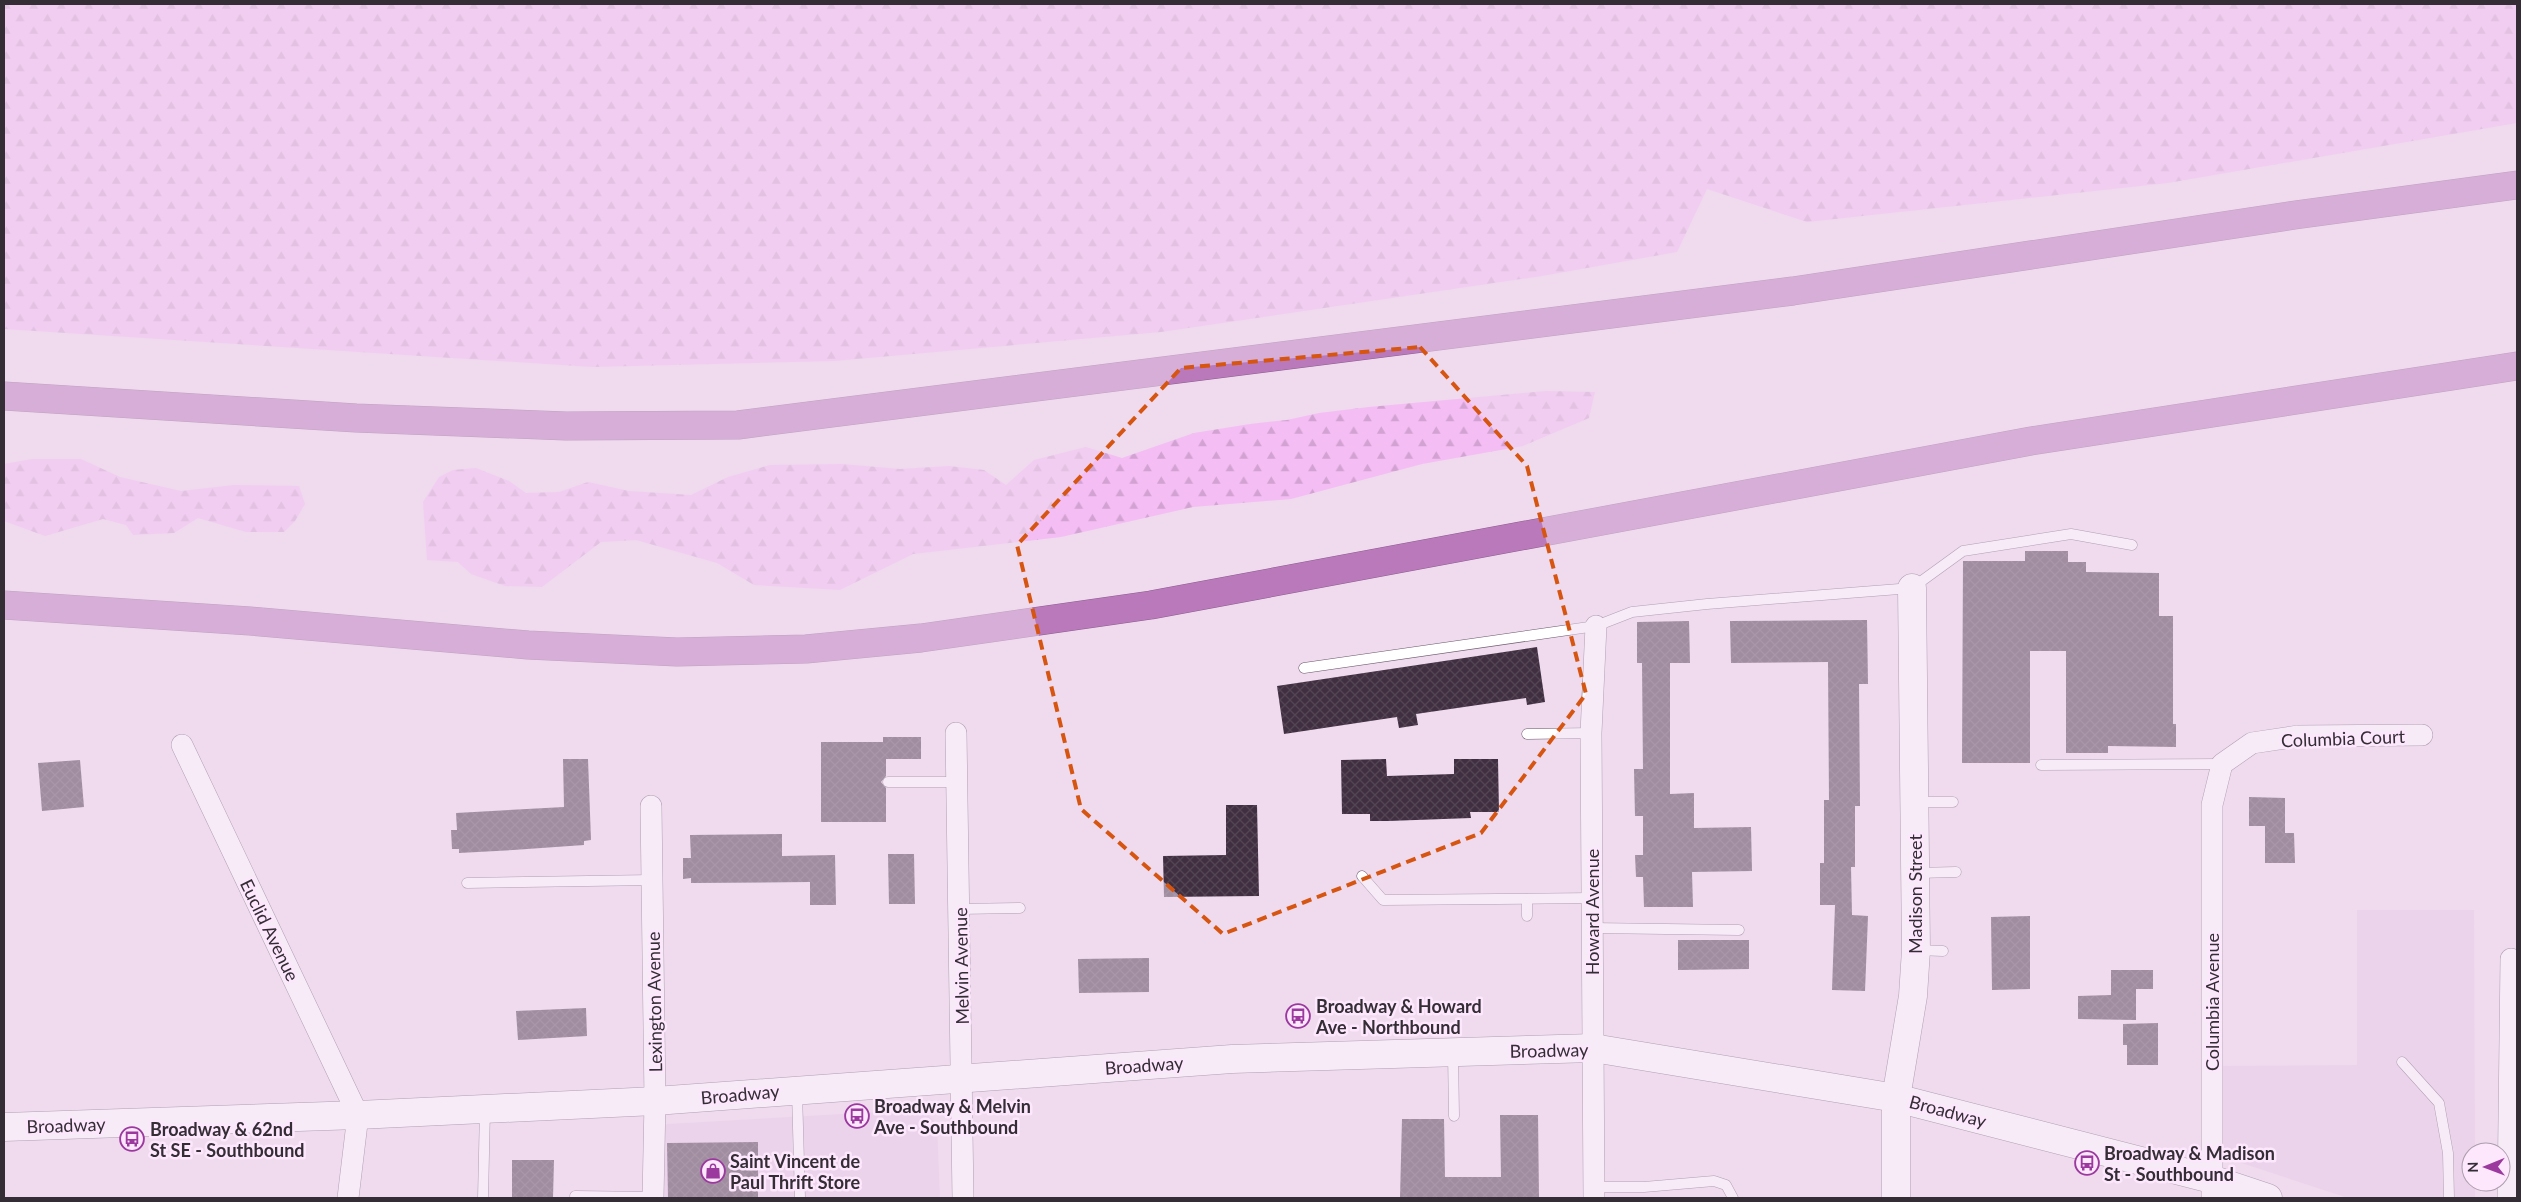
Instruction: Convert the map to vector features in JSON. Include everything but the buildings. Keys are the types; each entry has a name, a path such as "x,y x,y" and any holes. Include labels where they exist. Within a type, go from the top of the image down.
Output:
{"highway":[{"path":"4,396 356,418 566,426 738,425 1793,291 2285,217 2517,185"},
{"path":"4,605 250,621 528,645 677,652 806,649 921,638 1151,605 2031,441 2517,366"}],"street":[{"name":"Madison Street","path":"1896,1198 1896,1098 1913,996 1916,950 1916,802 1912,588"},
{"name":"Howard Avenue","path":"1594,1193 1591,732 1596,626"},
{"name":"Melvin Avenue","path":"956,733 963,1077 963,1198"},
{"name":"Columbia Court","path":"2222,764 2252,743 2262,741 2298,736 2422,735"},
{"name":"Euclid Avenue","path":"182,745 358,1114"},
{"name":"Columbia Avenue","path":"2212,1189 2212,805 2222,764"},
{"name":"Lexington Avenue","path":"651,806 655,1101 653,1198"},
{"path":"2508,1198 2511,959"},
{"name":"Broadway","path":"4,1127 655,1101 797,1089 1232,1059 1593,1048 1896,1098 2212,1189 2268,1198"},
{"path":"348,1198 358,1114"},
{"path":"4,1117 4,1132"}],"lane":[{"path":"1304,668 1596,626 1632,612 1707,604 1912,588 1964,551 2071,534 2132,545"},
{"path":"1527,734 1591,732"},
{"path":"2041,765 2222,764"},
{"path":"888,782 957,782"},
{"path":"1916,802 1953,802"},
{"path":"1916,873 1956,872"},
{"path":"1362,876 1383,900 1592,898"},
{"path":"468,883 652,880"},
{"path":"1527,899 1527,916"},
{"path":"960,909 1020,908"},
{"path":"1592,928 1739,930"},
{"path":"1916,950 1943,951"},
{"path":"1453,1052 1454,1116"},
{"path":"2402,1062 2439,1103 2448,1153 2449,1198"},
{"path":"797,1089 800,1198"},
{"path":"483,1198 485,1109"},
{"path":"1594,1193 1714,1181 1726,1185 1733,1198"},
{"path":"575,1196 653,1198"}],"highlighted area":[{"path":"1420,347 1527,466 1586,694 1481,833 1223,934 1081,809 1017,545 1181,368"}],"shaded area":[{"path":"2357,910 2474,910 2475,1142 2461,1142 2461,1192 2475,1192 2475,1198 2348,1198 2220,1156 2220,1066 2357,1065"},
{"path":"913,1110 925,1112 937,1124 940,1198 662,1198 660,1130 667,1124"}],"green space":[{"path":"4,4 2517,4 2517,123 2168,183 1807,222 1707,189 1677,252 1542,276 1161,332 834,361 593,367 4,329"},
{"path":"1546,391 1595,392 1589,418 1523,446 1422,464 1291,499 1193,507 1061,537 913,554 840,590 754,585 717,563 636,540 601,542 542,587 505,586 471,574 458,562 427,560 423,502 439,477 453,470 476,468 509,481 526,493 559,492 588,482 629,491 691,495 728,477 770,465 842,464 900,469 949,466 984,470 1006,485 1034,460 1086,447 1122,458 1194,433 1287,420 1319,413"},
{"path":"32,459 81,459 120,477 181,491 234,485 299,486 305,504 295,521 284,532 246,532 198,518 174,533 133,535 126,525 103,519 45,536 4,521 4,464"}],"place":[{"name":"Broadway & Howard Ave - Northbound","path":"1298,1016"},
{"name":"Broadway & Melvin Ave - Southbound","path":"857,1116"},
{"name":"Broadway & 62nd St SE - Southbound","path":"132,1139"},
{"name":"Broadway & Madison St - Southbound","path":"2087,1163"},
{"name":"Saint Vincent de Paul Thrift Store","path":"713,1171"}]}
